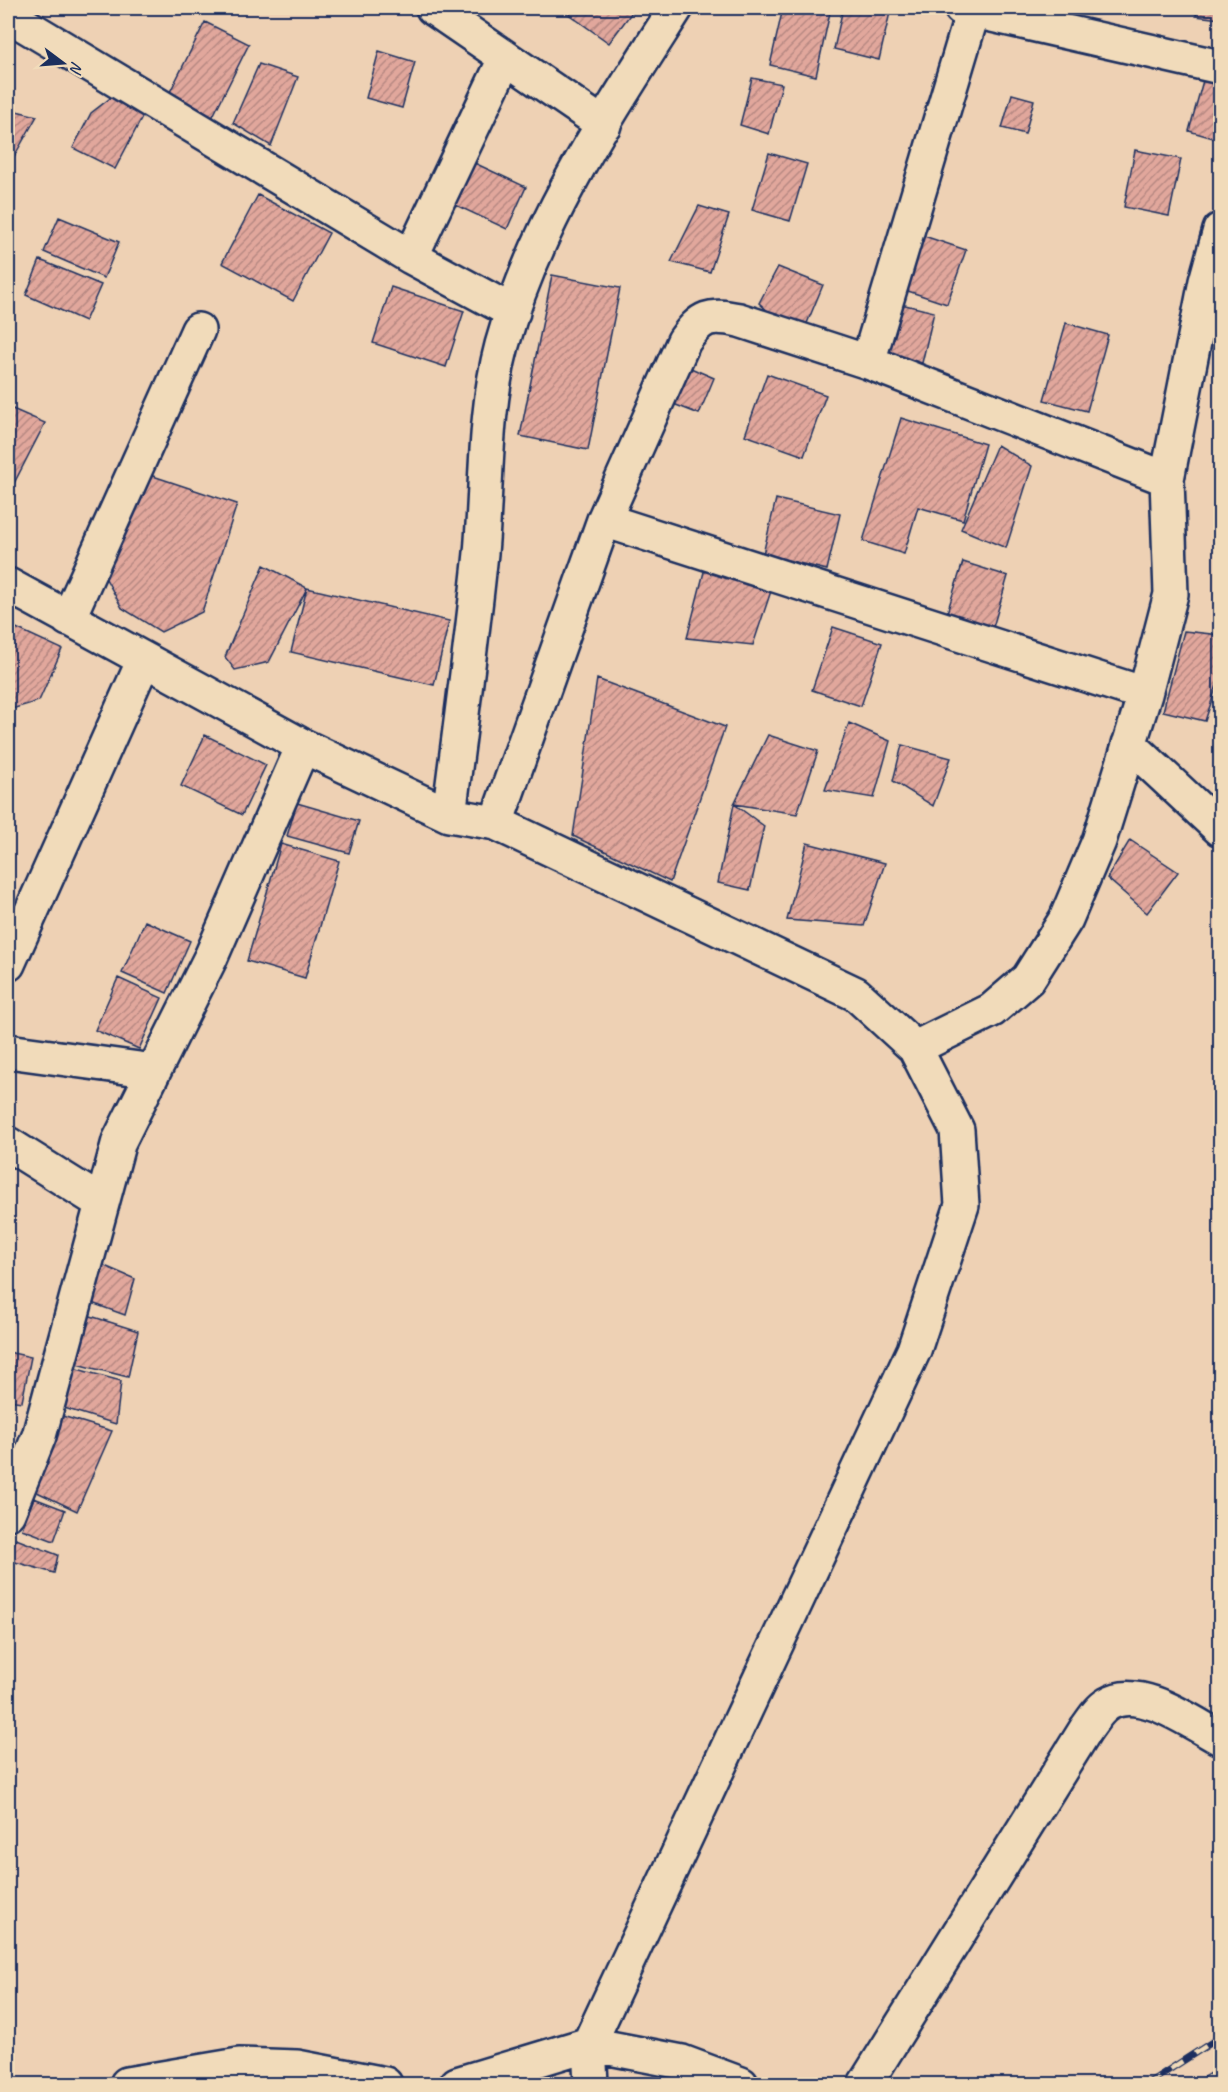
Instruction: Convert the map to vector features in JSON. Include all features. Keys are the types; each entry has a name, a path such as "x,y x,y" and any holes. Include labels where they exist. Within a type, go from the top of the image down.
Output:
{"street":[{"path":"433,8 604,125"},
{"path":"449,815 481,552 488,435 501,347 546,225 563,191 676,8"},
{"path":"868,362 967,9 1221,67"},
{"path":"8,15 411,257 513,312"},
{"path":"411,257 506,59"},
{"path":"915,1048 992,1010 1028,979 1066,919 1099,840 1144,694 1171,594 1167,479 1206,281 1221,230"},
{"path":"496,823 603,520 684,341 695,326 707,317 720,316 739,320 868,362 1167,479"},
{"path":"68,619 198,330"},
{"path":"603,520 1144,694"},
{"path":"8,585 303,746 449,815 496,823 856,994 915,1048 957,1130 962,1205 914,1350 589,2044 591,2085"},
{"path":"8,964 144,660"},
{"path":"1128,744 1221,829"},
{"path":"11,1497 39,1436 119,1141 211,957 303,746"},
{"path":"8,1051 154,1071"},
{"path":"8,1144 102,1203"},
{"path":"865,2085 1086,1729 1106,1705 1122,1698 1139,1698 1162,1707 1221,1738"},
{"path":"457,2085 589,2044 682,2062 741,2085"},
{"path":"127,2085 239,2065 297,2067 385,2085"}],"building":[{"path":"560,8 635,8 609,43"},
{"path":"709,8 780,8 782,14"},
{"path":"783,8 831,8 816,76 770,65"},
{"path":"843,8 891,8 879,60 834,49"},
{"path":"1197,8 1220,8 1220,19 1196,16"},
{"path":"205,22 249,44 210,122 166,100"},
{"path":"379,51 415,62 402,108 366,98"},
{"path":"259,64 298,77 271,146 233,123"},
{"path":"1204,77 1220,81 1220,140 1189,131"},
{"path":"752,78 782,84 769,134 740,125"},
{"path":"117,93 147,108 115,169 73,148 91,113"},
{"path":"1012,94 1034,100 1025,134 1002,128"},
{"path":"8,109 37,116 8,167"},
{"path":"1135,150 1181,159 1169,216 1124,207"},
{"path":"769,153 807,164 790,221 752,210"},
{"path":"468,160 526,187 507,229 449,202"},
{"path":"258,195 329,233 293,301 222,263"},
{"path":"699,206 729,215 710,272 671,262"},
{"path":"59,217 119,242 104,278 44,252"},
{"path":"924,236 966,250 947,304 905,290"},
{"path":"40,260 101,285 85,321 26,295"},
{"path":"778,267 823,285 800,340 759,303"},
{"path":"552,275 620,288 588,450 520,436"},
{"path":"391,287 464,311 446,367 373,343"},
{"path":"897,303 934,312 922,363 884,353"},
{"path":"1066,323 1108,335 1087,411 1044,400"},
{"path":"686,366 714,378 699,414 671,403"},
{"path":"767,374 826,395 804,456 745,435"},
{"path":"8,407 45,423 10,491 8,490"},
{"path":"901,418 985,444 963,520 918,507 904,554 863,541"},
{"path":"997,445 1032,466 1006,548 961,529"},
{"path":"141,472 237,504 202,612 161,632 122,608 105,577"},
{"path":"776,499 840,514 827,570 763,554"},
{"path":"963,562 1008,576 991,634 945,619"},
{"path":"264,565 307,588 269,662 235,670 225,657"},
{"path":"705,568 774,582 753,645 687,638"},
{"path":"307,588 449,621 434,685 291,652"},
{"path":"14,627 62,649 39,701 8,710 8,643"},
{"path":"833,627 882,643 861,706 812,690"},
{"path":"1184,631 1220,635 1220,676 1205,721 1163,711"},
{"path":"597,679 725,727 670,882 573,836"},
{"path":"849,723 890,741 874,798 825,790"},
{"path":"205,735 266,765 242,815 181,786"},
{"path":"768,735 818,751 797,814 734,804"},
{"path":"902,745 951,758 933,806 893,781"},
{"path":"297,803 359,821 349,853 287,836"},
{"path":"734,804 764,826 750,890 718,883"},
{"path":"1130,840 1178,872 1147,913 1107,878"},
{"path":"807,843 885,863 864,926 787,920"},
{"path":"281,844 339,861 305,978 247,961"},
{"path":"145,921 190,941 167,993 122,973"},
{"path":"118,978 162,998 139,1049 95,1030"},
{"path":"100,1264 135,1279 125,1315 89,1302"},
{"path":"78,1312 138,1331 128,1377 72,1363"},
{"path":"8,1352 31,1357 22,1402 8,1400"},
{"path":"77,1369 121,1381 116,1424 64,1408 70,1372"},
{"path":"59,1415 112,1431 77,1511 35,1491"},
{"path":"34,1498 65,1510 54,1541 22,1529"},
{"path":"16,1539 58,1555 54,1573 8,1560"}],"railway":[{"path":"1147,2084 1220,2037"},
{"path":"1198,2084 1220,2070"}]}
